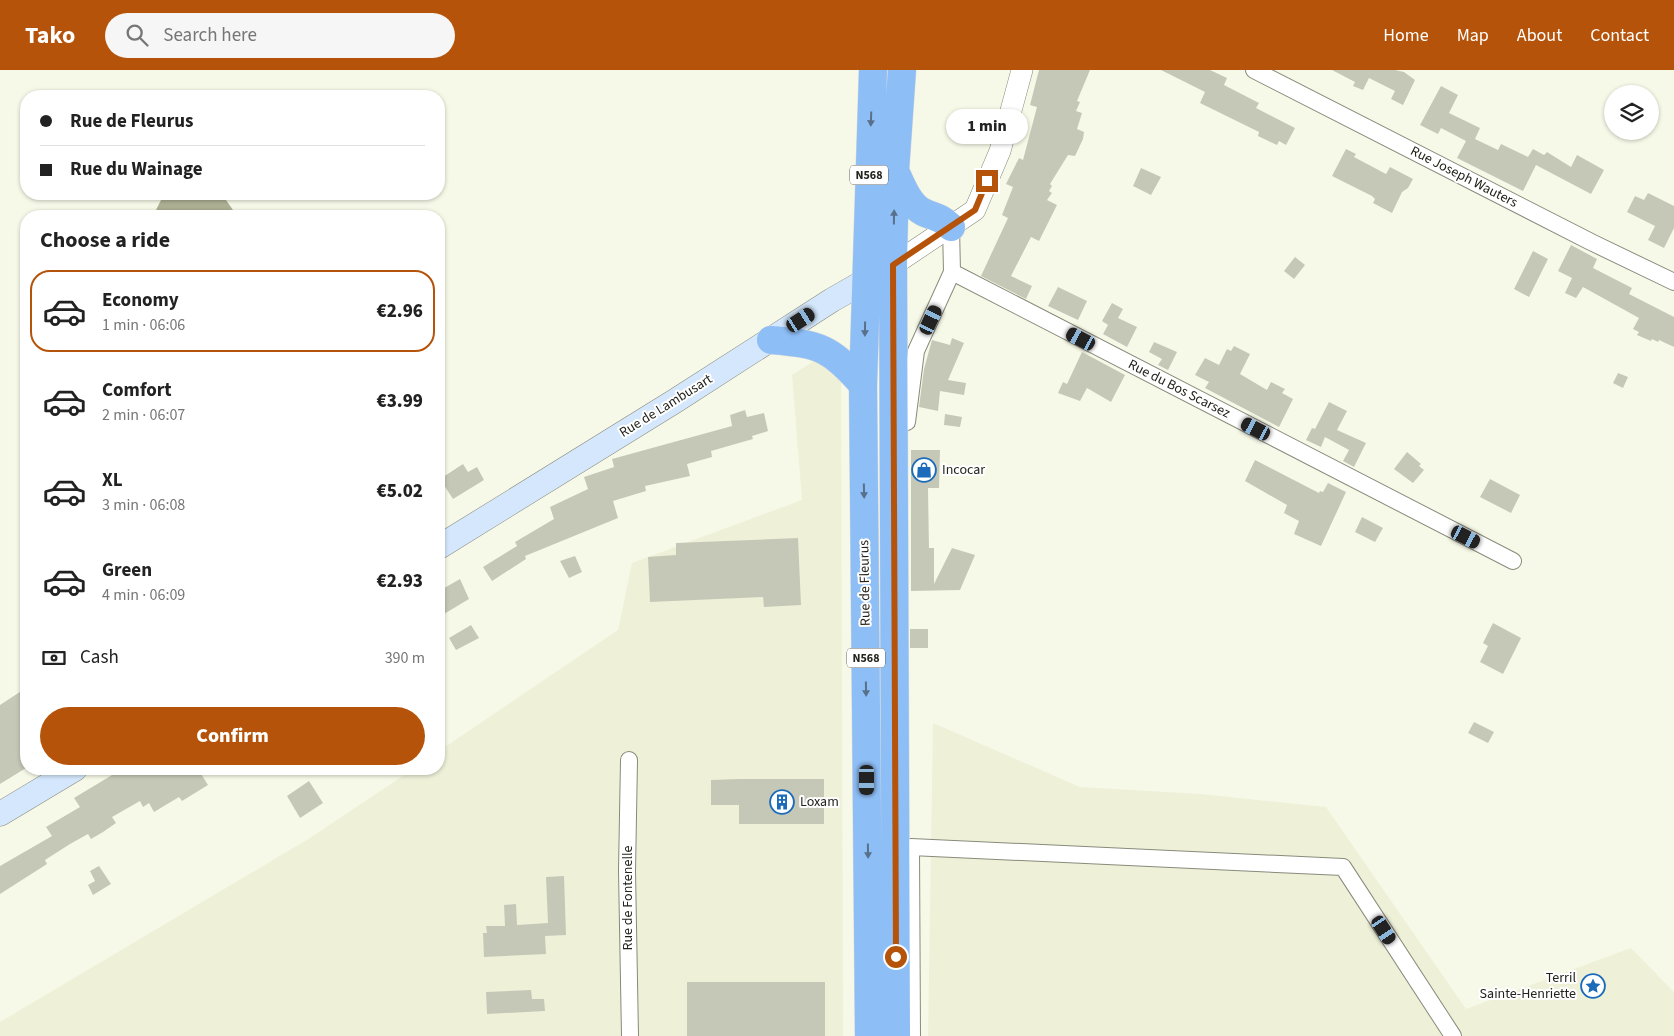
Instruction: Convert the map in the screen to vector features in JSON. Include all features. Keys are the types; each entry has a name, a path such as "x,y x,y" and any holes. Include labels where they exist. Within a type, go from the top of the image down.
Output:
{"highway":[{"name":"N568","path":"866,280 873,70"},
{"name":"N568","path":"893,265 895,171 902,70"},
{"path":"895,171 903,189 916,207 939,217 951,227"},
{"name":"Rue de Fleurus","path":"893,265 896,1036"},
{"name":"Rue de Fleurus","path":"866,280 864,385 870,1036"},
{"path":"771,340 808,343 841,359 864,385"},
{"path":"894,740 905,760 911,799 911,847"}],"main road":[{"name":"Rue de Lambusart","path":"445,543 866,280 893,265"},
{"path":"0,814 65,775"}],"street":[{"path":"893,265 975,210 1000,151 1022,70"},
{"name":"Rue Joseph Wauters","path":"1254,70 1674,282"},
{"path":"907,422 916,352 952,272 951,227"},
{"name":"Rue du Bos Scarsez","path":"952,272 1513,561"},
{"name":"Rue de Fontenelle","path":"629,760 627,871 630,1036"},
{"path":"912,1036 911,847 1343,867 1453,1036"}],"shaded area":[{"path":"161,200 226,200 233,210 156,210"},
{"path":"841,344 843,1036 0,1036 0,1022 310,838 404,775 445,775 445,747 618,630 632,563 802,500 792,375"},
{"path":"933,723 1080,787 1201,794 1326,807 1466,1009 1631,948 1674,992 1674,1036 928,1036"}],"building":[{"path":"1039,70 1090,70 1077,101 1080,102 1076,111 1082,113 1077,129 1084,132 1083,139 1075,156 1068,155 1050,184 1052,186 1049,191 1052,193 1047,200 1057,205 1039,241 1031,237 1011,276 1032,286 1026,299 981,276 1008,218 1002,215 1013,187 1006,184 1019,158 1023,160 1037,107 1030,105"},
{"path":"1161,70 1210,70 1227,78 1224,85 1259,103 1256,108 1295,128 1286,145 1279,141 1277,145 1258,136 1259,132 1200,103 1205,92"},
{"path":"1332,70 1395,70 1404,72 1415,80 1403,105 1391,99 1395,91 1369,78 1363,90 1353,86 1355,82"},
{"path":"1441,86 1458,95 1449,113 1480,128 1475,139 1498,150 1501,144 1528,157 1533,149 1544,155 1547,152 1571,167 1577,155 1604,170 1591,194 1536,165 1523,191 1457,158 1466,141 1441,128 1438,134 1420,125"},
{"path":"1346,149 1356,154 1354,157 1386,174 1390,167 1413,179 1408,188 1402,192 1392,213 1373,203 1375,199 1372,196 1332,176"},
{"path":"1141,168 1161,177 1151,195 1133,186"},
{"path":"1648,193 1674,206 1674,228 1664,248 1648,240 1655,226 1627,212 1635,196 1644,200"},
{"path":"1571,245 1597,259 1593,268 1632,288 1629,294 1674,317 1674,347 1659,340 1658,342 1652,339 1651,341 1637,335 1639,332 1633,329 1639,318 1583,287 1576,298 1565,293 1572,278 1558,271"},
{"path":"1533,251 1548,259 1529,297 1514,289"},
{"path":"1295,257 1305,265 1294,279 1284,271"},
{"path":"1058,287 1087,301 1078,320 1048,306"},
{"path":"1112,303 1123,309 1118,318 1137,327 1127,347 1103,334 1108,325 1102,321"},
{"path":"952,338 964,343 948,380 966,383 964,395 940,391 938,411 919,407 924,369 932,340 950,345"},
{"path":"1154,342 1177,352 1168,370 1158,365 1162,359 1149,352"},
{"path":"1234,346 1250,354 1240,374 1267,390 1271,382 1285,389 1282,393 1293,399 1279,427 1205,388 1209,382 1195,375 1205,358 1219,365 1227,349 1231,351"},
{"path":"1082,352 1125,375 1111,402 1087,388 1080,401 1058,393 1063,382 1067,384"},
{"path":"1618,373 1628,377 1623,388 1613,383"},
{"path":"1329,402 1347,411 1337,430 1366,443 1354,467 1343,461 1349,450 1325,437 1321,447 1306,440 1312,428 1315,429"},
{"path":"745,410 747,417 764,413 768,431 752,436 753,439 711,451 712,457 687,464 690,476 645,486 646,491 613,501 618,518 525,556 526,559 492,581 483,567 517,546 515,542 554,519 550,507 588,489 584,477 614,467 612,459 732,426 730,415"},
{"path":"945,414 962,417 960,427 944,425"},
{"path":"911,450 940,450 939,488 928,488 929,548 934,548 934,584 952,548 975,555 960,590 911,591"},
{"path":"1407,452 1421,464 1419,466 1424,470 1413,483 1394,469"},
{"path":"1255,460 1319,493 1320,491 1323,492 1328,483 1346,492 1321,546 1294,534 1299,521 1284,513 1287,505 1245,481"},
{"path":"463,464 468,472 477,467 484,480 453,499 445,487 445,476"},
{"path":"1490,479 1520,495 1511,513 1480,497"},
{"path":"1362,517 1383,528 1375,542 1355,532"},
{"path":"798,538 801,605 764,607 763,597 650,602 648,557 676,555 676,543"},
{"path":"575,556 582,572 569,578 560,561"},
{"path":"460,579 469,599 445,613 445,588"},
{"path":"1493,623 1521,638 1503,674 1480,662 1488,646 1483,643"},
{"path":"471,625 479,638 456,650 449,638"},
{"path":"910,629 928,629 928,648 910,648"},
{"path":"20,692 20,772 0,784 0,705"},
{"path":"1474,722 1494,732 1488,743 1468,733"},
{"path":"112,775 202,775 208,785 182,801 179,797 154,812 149,803 143,807 140,801 112,817 116,823 103,832 91,839 88,834 70,844 45,860 47,864 0,894 0,866 52,836 46,827 80,807 74,798"},
{"name":"Loxam","path":"824,779 824,824 739,824 739,805 711,805 711,780"},
{"path":"309,781 323,803 300,818 287,796"},
{"path":"99,866 111,884 93,895 88,885 95,881 90,871"},
{"path":"564,876 566,935 545,936 546,954 484,957 483,933 487,933 486,926 505,926 504,905 516,904 517,925 548,923 546,877"},
{"path":"687,982 825,982 825,1036 687,1036"},
{"path":"531,990 532,999 544,999 545,1011 487,1014 486,992"}],"place":[{"name":"Incocar","path":"924,470"},
{"name":"Loxam","path":"782,802"},
{"name":"Terril Sainte-Henriette","path":"1593,986"}],"route":[{"path":"896,957 893,265 975,210 987,181"}]}
